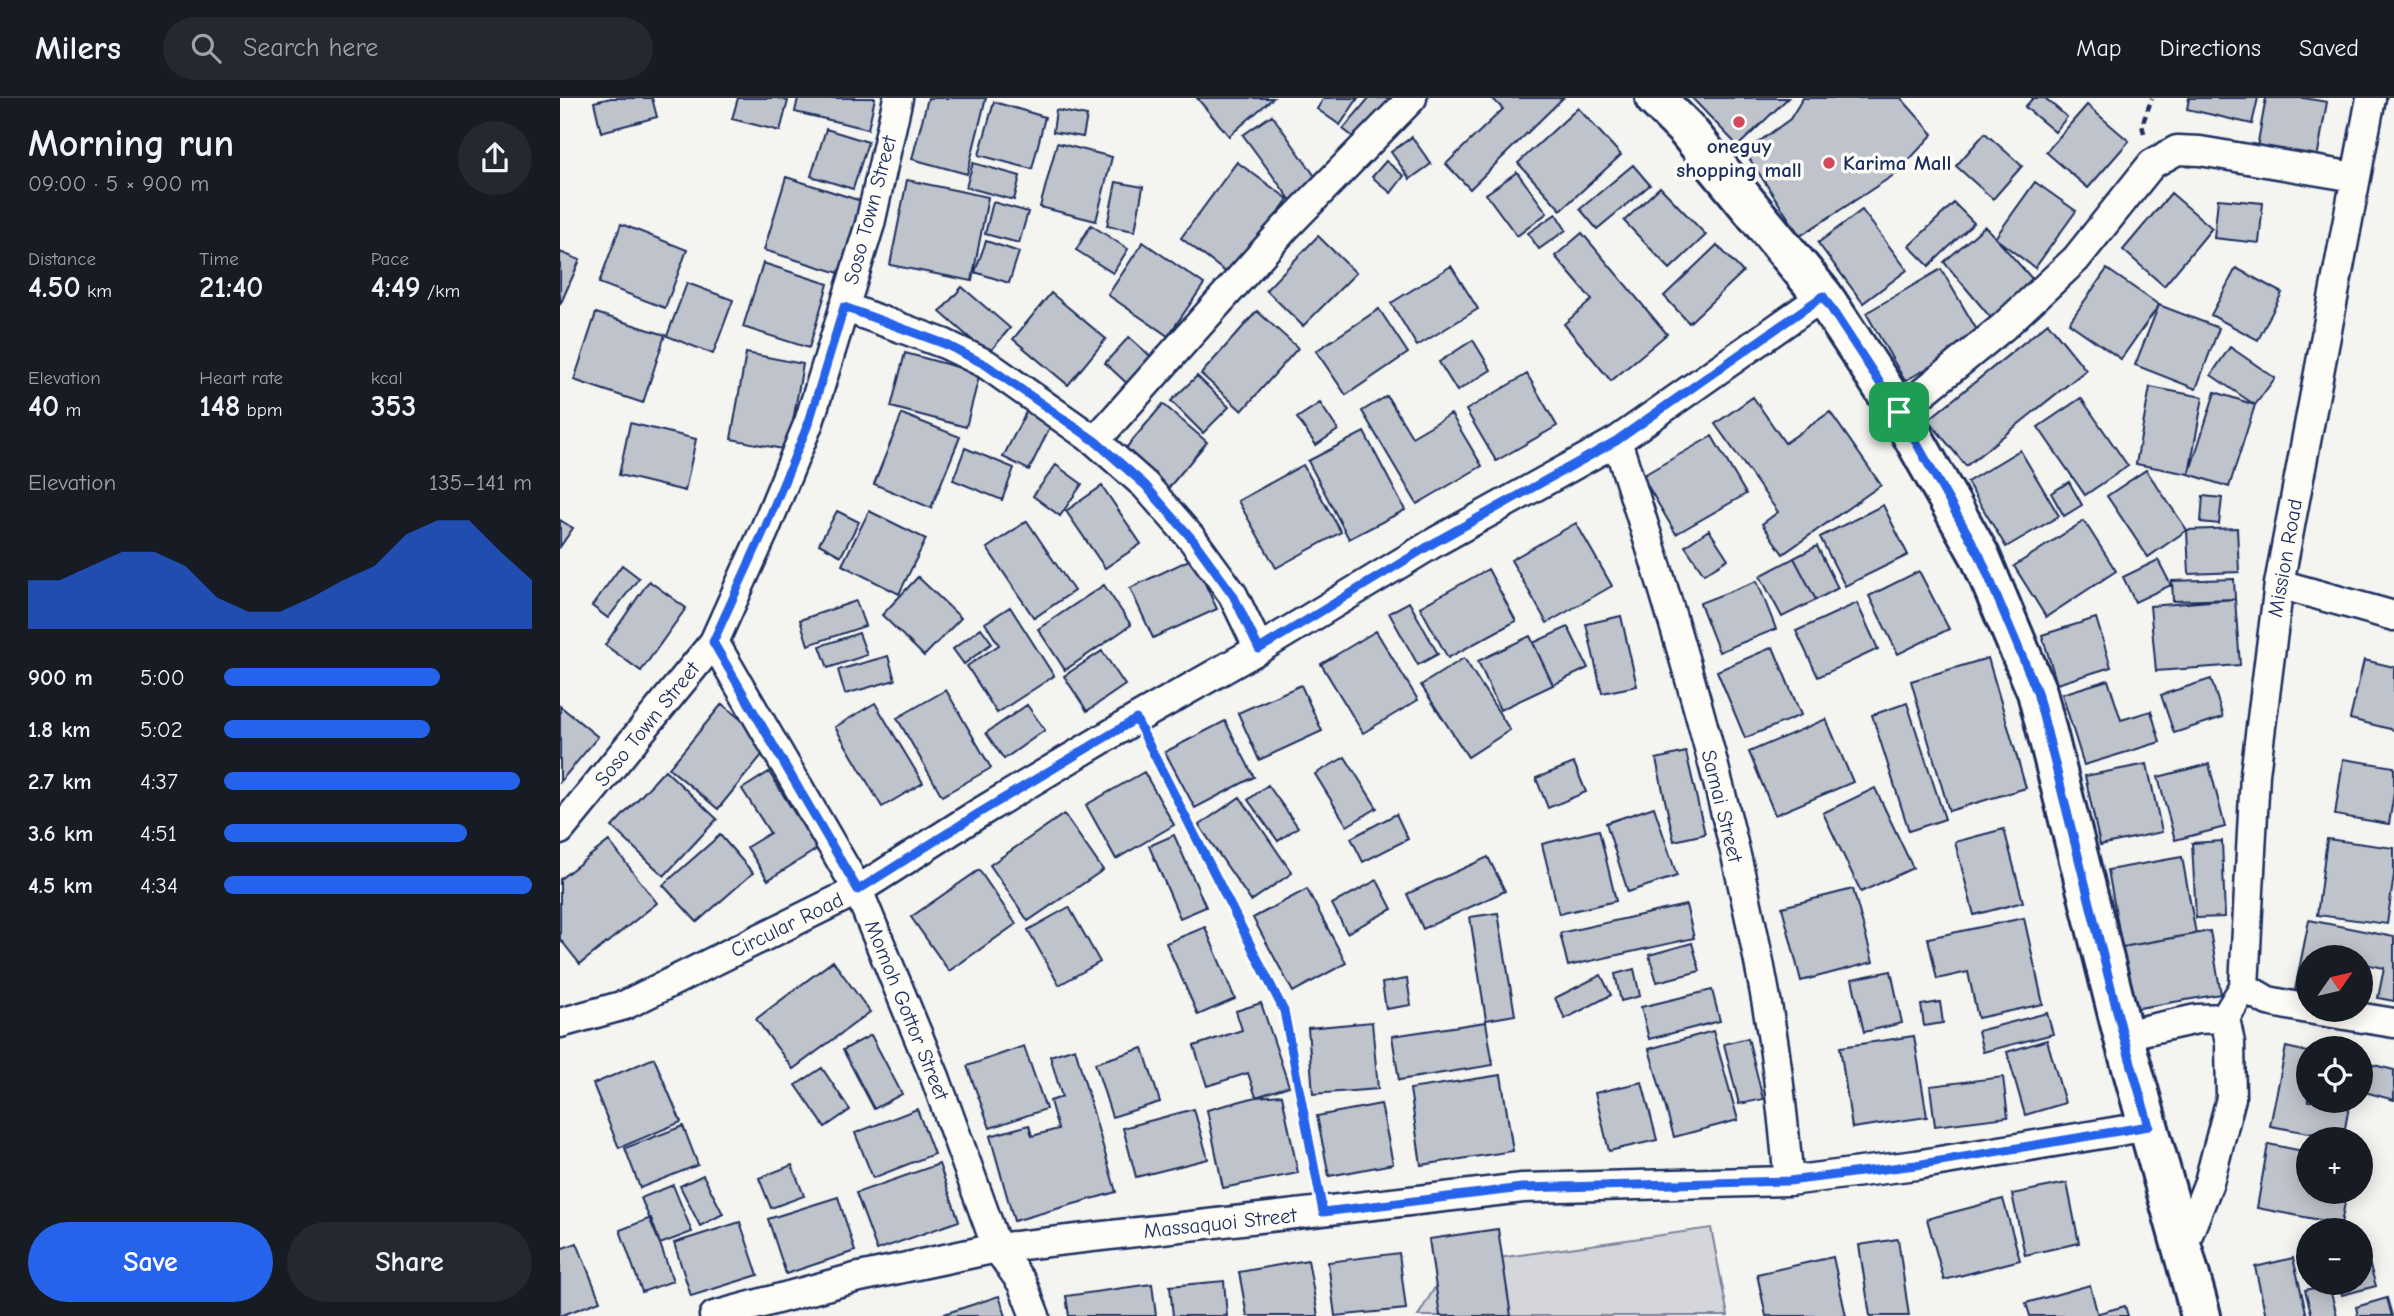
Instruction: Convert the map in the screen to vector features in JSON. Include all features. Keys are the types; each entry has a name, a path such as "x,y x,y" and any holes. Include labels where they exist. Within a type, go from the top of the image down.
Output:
{"street":[{"name":"Soso Town Street","path":"560,830 713,642 809,422 870,224 898,98"},
{"path":"1095,441 1284,229 1412,98"},
{"path":"1655,98 1686,129 1823,296 1899,412 1980,556 2037,692 2123,1035 2201,1316"},
{"name":"Mission Road","path":"2225,1018 2244,987 2255,774 2279,584 2371,98"},
{"path":"1899,412 2003,327 2076,259 2152,164 2177,150 2200,150 2355,177"},
{"name":"Circular Road","path":"560,1023 625,1005 858,890 979,813 1136,719 1259,649 1437,541 1616,441 1823,296"},
{"path":"844,307 945,344 986,365 1095,441 1145,485 1193,540 1233,595 1259,649"},
{"name":"Samai Street","path":"1616,441 1670,606 1744,891 1772,1034 1789,1181"},
{"path":"2279,584 2394,616"},
{"name":"Momoh Gottor Street","path":"713,642 858,890 934,1077 997,1248 1022,1283 1035,1316"},
{"path":"2244,987 2268,1001 2296,1007"},
{"path":"2123,1035 2197,1019 2225,1018 2230,1043 2231,1098 2209,1182 2183,1247"},
{"path":"2373,1020 2394,1023"},
{"name":"Massaquoi Street","path":"714,1316 855,1278 997,1248 1522,1188 1789,1181 1916,1165 2149,1126"}],"path":[{"path":"1136,719 1284,1011 1323,1212"}],"shaded area":[{"path":"1711,1228 1728,1316 1418,1316 1448,1265"}],"building":[{"path":"611,98 652,98 657,117 601,132 594,102"},
{"path":"738,98 778,98 788,101 780,131 732,119"},
{"path":"798,98 875,98 868,129 795,112"},
{"path":"928,98 986,98 967,174 912,159"},
{"path":"1197,98 1273,98 1229,136"},
{"path":"1324,98 1358,98 1340,125 1317,109"},
{"path":"1369,98 1391,98 1394,101 1360,142 1343,129"},
{"path":"1492,98 1563,98 1470,189 1446,164 1503,109"},
{"name":"oneguy shopping mall","path":"1692,98 1788,98 1738,146"},
{"name":"Karima Mall","path":"1803,98 1901,98 1933,134 1897,173 1800,236 1745,152 1790,119"},
{"path":"2033,98 2045,98 2067,117 2055,132 2025,107"},
{"path":"2189,98 2258,98 2252,124 2187,109"},
{"path":"2266,98 2304,98 2327,102 2316,164 2256,153"},
{"path":"994,102 1045,117 1032,169 979,155"},
{"path":"2087,105 2129,141 2088,188 2046,152"},
{"path":"1578,108 1621,155 1561,210 1518,163"},
{"path":"1056,110 1087,116 1083,137 1053,132"},
{"path":"1272,115 1319,182 1292,202 1243,135"},
{"path":"826,129 868,142 853,189 811,176"},
{"path":"1985,133 2022,166 1993,199 1956,166"},
{"path":"1412,137 1431,164 1410,179 1391,152"},
{"path":"1057,143 1112,157 1096,221 1040,207"},
{"path":"1386,161 1404,176 1391,193 1372,177"},
{"path":"1237,162 1288,199 1232,277 1181,238"},
{"path":"973,163 1020,176 1014,200 966,187"},
{"path":"1633,165 1650,185 1597,229 1580,209"},
{"path":"1517,172 1547,213 1517,236 1486,194"},
{"path":"786,177 861,201 839,273 764,250"},
{"path":"907,180 988,197 972,281 890,265"},
{"path":"1116,182 1143,187 1135,231 1107,226"},
{"path":"2035,182 2076,211 2035,268 1995,238"},
{"path":"1660,187 1706,235 1670,269 1624,221"},
{"path":"2171,193 2212,228 2164,286 2123,250"},
{"path":"2218,199 2263,203 2259,243 2214,238"},
{"path":"993,202 1028,212 1019,243 985,234"},
{"path":"1954,203 1974,223 1929,266 1909,246"},
{"path":"1862,210 1907,270 1863,303 1818,243"},
{"path":"1556,214 1566,230 1539,249 1528,233"},
{"path":"621,224 687,250 665,308 599,283"},
{"path":"1091,225 1128,249 1113,273 1076,250"},
{"path":"1985,226 2034,281 1991,318 1944,262"},
{"path":"1582,233 1667,334 1611,381 1564,324 1592,300 1555,256"},
{"path":"1318,236 1356,273 1303,326 1266,290"},
{"path":"986,241 1019,252 1009,283 975,272"},
{"path":"1143,242 1204,284 1168,336 1108,295"},
{"path":"1717,245 1743,272 1689,323 1664,296"},
{"path":"560,252 580,260 560,305"},
{"path":"763,263 828,284 809,348 743,327"},
{"path":"1451,266 1478,309 1417,346 1391,303"},
{"path":"2236,268 2282,293 2258,340 2211,315"},
{"path":"1941,269 1981,337 1905,381 1866,313"},
{"path":"2107,269 2159,305 2121,359 2069,323"},
{"path":"687,283 733,300 713,354 667,336"},
{"path":"962,287 1010,328 988,354 940,312"},
{"path":"1051,293 1106,339 1068,385 1013,339"},
{"path":"2159,305 2219,328 2196,389 2135,365"},
{"path":"1379,309 1408,353 1346,395 1316,351"},
{"path":"1257,311 1298,348 1242,411 1201,374"},
{"path":"596,313 665,335 643,403 574,380"},
{"path":"2048,323 2086,370 1966,466 1928,420"},
{"path":"1129,337 1156,361 1132,388 1105,363"},
{"path":"1473,340 1491,370 1457,391 1439,362"},
{"path":"2230,347 2275,378 2255,405 2211,375"},
{"path":"746,353 803,364 788,450 731,439"},
{"path":"905,353 980,373 966,427 891,407"},
{"path":"1527,374 1557,426 1496,461 1466,410"},
{"path":"1197,376 1229,407 1203,433 1171,401"},
{"path":"2150,387 2203,397 2189,474 2136,464"},
{"path":"2215,392 2255,405 2229,487 2189,474"},
{"path":"1387,396 1412,437 1451,414 1482,466 1417,504 1362,411"},
{"path":"1753,397 1785,443 1830,412 1881,485 1783,554 1762,524 1778,512 1715,424"},
{"path":"2081,398 2128,466 2085,495 2038,427"},
{"path":"1320,403 1338,430 1316,445 1297,418"},
{"path":"1030,404 1055,417 1029,470 1003,457"},
{"path":"1163,404 1207,442 1165,492 1121,454"},
{"path":"902,414 960,437 931,508 874,484"},
{"path":"630,423 696,439 685,491 619,475"},
{"path":"1364,432 1405,510 1349,539 1308,461"},
{"path":"1712,436 1746,494 1676,534 1642,476"},
{"path":"965,448 1014,468 1002,500 953,480"},
{"path":"2020,450 2059,516 2006,547 1967,482"},
{"path":"1056,465 1082,484 1060,516 1033,496"},
{"path":"1303,465 1341,532 1276,568 1238,501"},
{"path":"2146,470 2187,530 2148,557 2107,496"},
{"path":"2069,482 2082,505 2064,516 2051,493"},
{"path":"1102,486 1141,544 1105,568 1066,511"},
{"path":"2203,496 2222,498 2219,524 2201,522"},
{"path":"1883,505 1908,555 1845,586 1820,537"},
{"path":"837,511 859,522 841,556 819,544"},
{"path":"869,511 926,539 899,594 842,565"},
{"path":"560,520 573,528 560,547"},
{"path":"1027,521 1074,591 1034,618 987,548"},
{"path":"2084,521 2116,571 2046,617 2014,566"},
{"path":"1576,523 1612,586 1547,623 1511,560"},
{"path":"2237,528 2239,572 2189,574 2187,530"},
{"path":"1709,530 1728,559 1704,574 1685,546"},
{"path":"1817,546 1838,588 1816,600 1794,558"},
{"path":"1193,558 1217,609 1153,638 1130,588"},
{"path":"1794,558 1816,600 1782,617 1760,576"},
{"path":"2158,560 2171,585 2135,602 2123,577"},
{"path":"622,565 639,578 608,618 592,606"},
{"path":"1488,569 1516,621 1448,658 1420,607"},
{"path":"1919,571 1949,629 1898,654 1869,596"},
{"path":"918,577 961,618 924,656 882,615"},
{"path":"2234,579 2235,599 2173,601 2172,581"},
{"path":"649,581 686,608 641,671 605,645"},
{"path":"1757,581 1776,629 1719,652 1700,603"},
{"path":"1104,585 1131,625 1065,670 1038,629"},
{"path":"2235,599 2240,665 2156,671 2150,606"},
{"path":"856,601 865,626 808,645 800,620"},
{"path":"1409,602 1438,654 1418,665 1389,613"},
{"path":"1857,603 1878,649 1818,677 1796,631"},
{"path":"1010,607 1054,676 997,713 967,666 999,645 985,623"},
{"path":"1621,616 1637,686 1602,693 1586,624"},
{"path":"2096,618 2111,667 2057,684 2042,635"},
{"path":"1568,627 1588,668 1553,685 1533,643"},
{"path":"981,628 992,643 964,664 953,649"},
{"path":"1376,631 1418,700 1363,733 1321,664"},
{"path":"859,633 867,655 828,668 820,646"},
{"path":"1530,636 1553,685 1500,710 1478,661"},
{"path":"1773,647 1801,715 1745,738 1717,671"},
{"path":"1102,651 1125,685 1087,711 1064,676"},
{"path":"888,656 895,680 845,694 838,670"},
{"path":"1464,658 1510,730 1468,757 1421,685"},
{"path":"1988,658 2026,788 1949,811 1911,681"},
{"path":"2364,660 2394,667 2394,730 2350,719"},
{"path":"2211,679 2223,717 2174,733 2161,695"},
{"path":"2108,680 2121,720 2151,711 2160,742 2084,765 2062,694"},
{"path":"1301,685 1322,731 1259,760 1238,713"},
{"path":"946,690 991,768 942,796 897,718"},
{"path":"875,703 923,783 882,807 835,727"},
{"path":"1907,703 1945,819 1909,831 1872,715"},
{"path":"722,704 771,744 718,809 669,768"},
{"path":"1027,705 1045,730 1004,759 986,733"},
{"path":"560,706 598,737 560,782"},
{"path":"1826,719 1853,782 1775,815 1749,752"},
{"path":"1225,721 1254,777 1195,808 1165,752"},
{"path":"1686,752 1705,834 1674,841 1656,759"},
{"path":"1345,757 1377,808 1347,826 1315,774"},
{"path":"2343,759 2394,767 2394,793 2389,824 2335,815"},
{"path":"1574,763 1586,792 1548,808 1536,778"},
{"path":"2147,764 2162,832 2100,845 2085,776"},
{"path":"2209,764 2225,827 2175,840 2158,777"},
{"path":"665,770 717,819 664,876 612,827"},
{"path":"769,772 817,849 768,880 747,847 770,833 742,789"},
{"path":"1144,772 1174,825 1116,859 1086,805"},
{"path":"1268,785 1298,827 1278,841 1248,800"},
{"path":"1875,788 1913,868 1861,892 1823,813"},
{"path":"1240,797 1292,873 1251,901 1199,825"},
{"path":"1654,807 1677,876 1628,892 1606,823"},
{"path":"1064,814 1103,870 1028,921 990,865"},
{"path":"1396,814 1408,839 1363,862 1351,838"},
{"path":"2004,829 2023,902 1974,915 1955,842"},
{"path":"1599,830 1616,901 1559,914 1542,844"},
{"path":"720,835 753,873 697,922 663,885"},
{"path":"1174,835 1206,907 1180,918 1149,846"},
{"path":"2327,839 2394,848 2394,875 2387,924 2317,915"},
{"path":"609,841 657,903 580,964 560,939 560,879"},
{"path":"2222,841 2225,917 2196,918 2192,843"},
{"path":"1488,857 1505,891 1423,929 1407,894"},
{"path":"2182,857 2196,934 2122,947 2108,870"},
{"path":"979,870 1016,924 949,971 911,917"},
{"path":"1377,880 1392,909 1347,933 1332,904"},
{"path":"1307,889 1346,963 1293,992 1253,918"},
{"path":"1853,889 1873,962 1801,981 1782,907"},
{"path":"1686,905 1694,938 1568,966 1560,933"},
{"path":"1069,907 1100,962 1059,985 1028,930"},
{"path":"1498,913 1515,1015 1486,1020 1470,917"},
{"path":"2024,918 2043,1004 1978,1018 1968,972 1937,979 1928,938"},
{"path":"2309,920 2394,937 2394,1001 2378,998 2384,968 2373,966 2373,945 2304,945"},
{"path":"1205,927 1235,999 1198,1015 1166,943"},
{"path":"2210,931 2221,994 2133,1009 2122,947"},
{"path":"1692,943 1700,971 1657,982 1649,955"},
{"path":"833,961 870,1012 793,1069 756,1019"},
{"path":"1634,969 1640,996 1621,1001 1615,974"},
{"path":"1891,971 1902,1023 1864,1032 1852,979"},
{"path":"1601,975 1611,995 1565,1019 1555,998"},
{"path":"1407,979 1411,1005 1386,1009 1382,983"},
{"path":"1712,990 1720,1021 1649,1039 1641,1007"},
{"path":"1940,1002 1943,1023 1924,1026 1921,1005"},
{"path":"1261,1003 1289,1086 1256,1097 1248,1073 1207,1086 1194,1046 1242,1030 1236,1011"},
{"path":"2047,1013 2053,1034 1983,1052 1978,1031"},
{"path":"1372,1022 1378,1089 1313,1094 1308,1028"},
{"path":"1486,1022 1493,1065 1399,1080 1392,1036"},
{"path":"1713,1031 1738,1120 1674,1137 1649,1049"},
{"path":"871,1035 902,1094 874,1109 843,1050"},
{"path":"1914,1036 1927,1117 1852,1128 1840,1047"},
{"path":"1748,1038 1763,1099 1739,1104 1724,1044"},
{"path":"2047,1040 2065,1103 2025,1115 2007,1052"},
{"path":"1024,1046 1046,1109 990,1128 967,1066"},
{"path":"2286,1047 2296,1049 2296,1113 2348,1113 2345,1127 2296,1127 2296,1131 2270,1126"},
{"path":"1075,1048 1116,1192 1014,1221 990,1136 1029,1125 1032,1136 1058,1129 1050,1101 1062,1097 1050,1056"},
{"path":"1143,1048 1160,1102 1112,1117 1095,1063"},
{"path":"654,1058 681,1122 619,1148 593,1084"},
{"path":"2373,1065 2394,1070 2394,1100 2373,1094"},
{"path":"822,1068 850,1110 825,1127 796,1085"},
{"path":"1501,1075 1513,1151 1421,1165 1410,1089"},
{"path":"2003,1077 2008,1117 1935,1126 1930,1086"},
{"path":"1642,1082 1657,1140 1609,1151 1595,1093"},
{"path":"1282,1095 1298,1173 1223,1188 1207,1110 1256,1097"},
{"path":"1381,1104 1393,1164 1329,1176 1317,1116"},
{"path":"917,1109 934,1154 873,1178 855,1133"},
{"path":"1194,1109 1208,1159 1136,1177 1123,1128"},
{"path":"683,1126 698,1165 640,1188 625,1148"},
{"path":"2268,1144 2296,1150 2296,1204 2345,1204 2342,1218 2310,1218 2257,1208"},
{"path":"939,1164 959,1221 877,1250 856,1193"},
{"path":"792,1165 804,1196 771,1208 759,1178"},
{"path":"703,1175 723,1214 700,1226 680,1186"},
{"path":"2067,1183 2079,1243 2025,1255 2012,1194"},
{"path":"673,1185 692,1232 660,1244 641,1198"},
{"path":"838,1197 855,1251 786,1274 768,1219"},
{"path":"2003,1199 2020,1260 1944,1280 1927,1219"},
{"path":"651,1218 673,1281 642,1292 620,1230"},
{"path":"740,1222 758,1275 691,1296 674,1243"},
{"path":"1498,1229 1511,1316 1440,1316 1429,1239"},
{"path":"1898,1239 1909,1316 1870,1316 1859,1245"},
{"path":"577,1243 600,1301 560,1316 560,1249"},
{"path":"1399,1253 1406,1309 1335,1316 1328,1262"},
{"path":"1833,1257 1846,1316 1766,1316 1757,1274"},
{"path":"2293,1258 2296,1295 2302,1295 2307,1316 2266,1316 2255,1267"},
{"path":"1308,1260 1318,1316 1247,1316 1239,1272"},
{"path":"1224,1281 1227,1316 1173,1316 1170,1286"},
{"path":"1152,1284 1156,1316 1069,1316 1066,1296"},
{"path":"2090,1285 2098,1316 2030,1316 2026,1303"},
{"path":"2306,1295 2332,1295 2337,1316 2312,1316"},
{"path":"999,1296 1006,1316 941,1316 941,1315"},
{"path":"2387,1298 2392,1316 2358,1316 2356,1307"},
{"path":"2125,1306 2128,1316 2099,1316 2099,1313"}],"place":[{"name":"oneguy shopping mall","path":"1739,122"},
{"name":"Karima Mall","path":"1829,163"}],"route":[{"path":"1823,296 1899,412 1980,556 2037,692 2123,1035 2149,1126 1916,1165 1789,1181 1522,1188 1323,1212 1284,1011 1136,719 979,813 858,890 713,642 809,422 844,307 945,344 986,365 1095,441 1145,485 1193,540 1233,595 1259,649 1437,541 1616,441 1823,296"}]}
